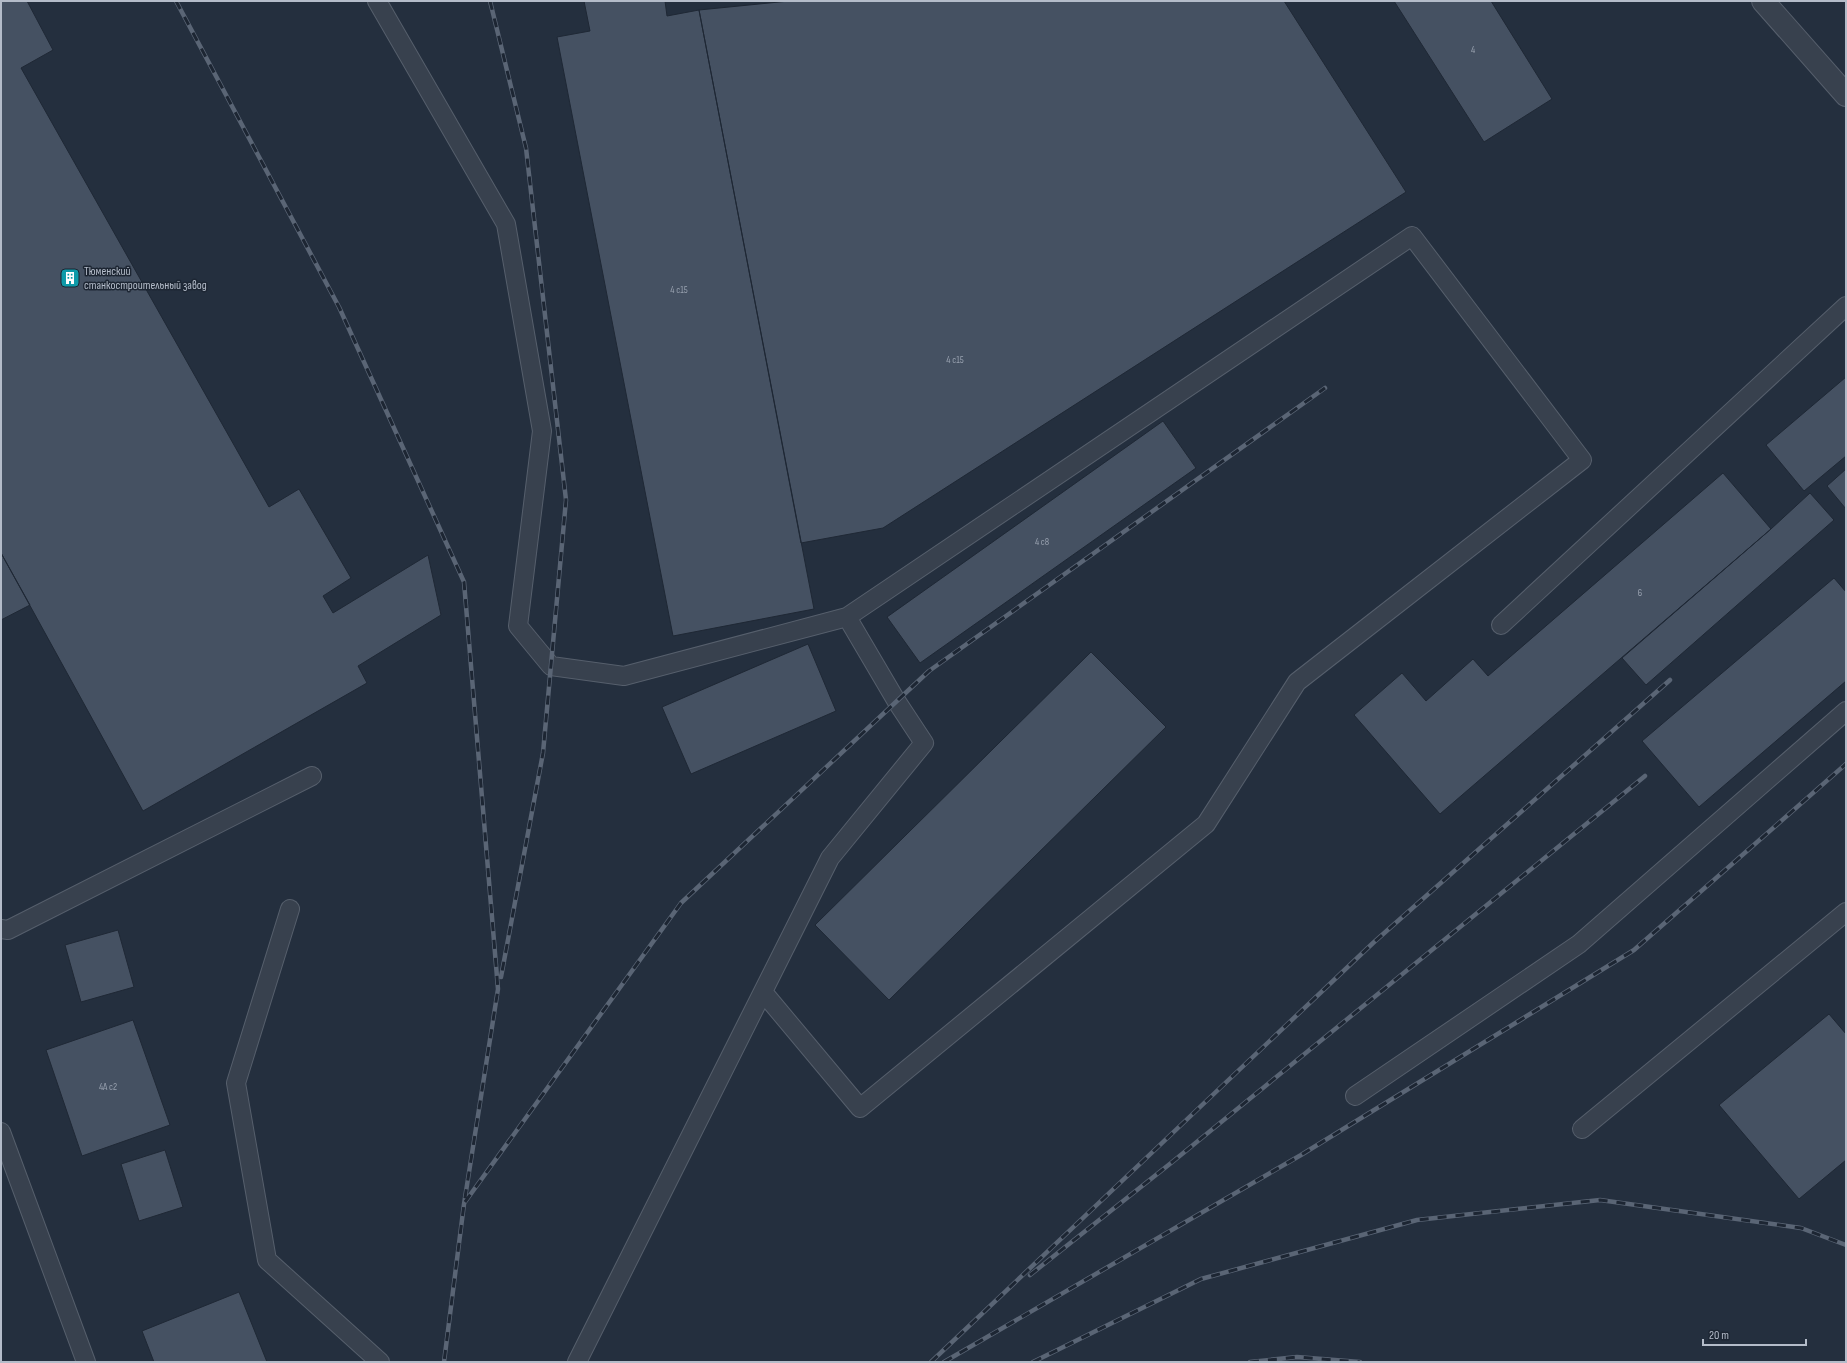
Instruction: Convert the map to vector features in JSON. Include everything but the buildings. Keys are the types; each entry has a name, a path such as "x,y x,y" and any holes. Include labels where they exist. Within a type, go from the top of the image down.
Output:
{"street":[{"path":"1763,1 1846,95"}],"lane":[{"path":"377,1 506,224 542,431 518,626 551,666 624,676 847,617 1412,236 1582,460 1297,682 1206,824 860,1108 763,992"},
{"path":"1501,625 1846,306"},
{"path":"577,1362 830,858 924,743 897,702 847,617"},
{"path":"1356,1096 1579,944 1846,710"},
{"path":"1,929 8,930 312,776"},
{"path":"290,909 236,1083 267,1260 380,1362"},
{"path":"1582,1129 1846,912"},
{"path":"1,1132 86,1362"}],"railway":[{"path":"176,1 339,307 464,582 498,989 464,1204 444,1362"},
{"path":"490,1 526,148 566,500 543,753 501,977"},
{"path":"465,1202 681,903 929,671 1325,388"},
{"path":"931,1362 1373,943 1670,680"},
{"path":"944,1362 1301,1155 1634,950 1846,764"},
{"path":"1030,1275 1171,1163 1645,776"},
{"path":"1033,1362 1201,1279 1417,1220 1600,1200 1801,1228 1846,1245"},
{"path":"1250,1362 1297,1357 1360,1362"}],"place":[{"name":"Тюменский станкостроительный завод","path":"70,278"}]}
